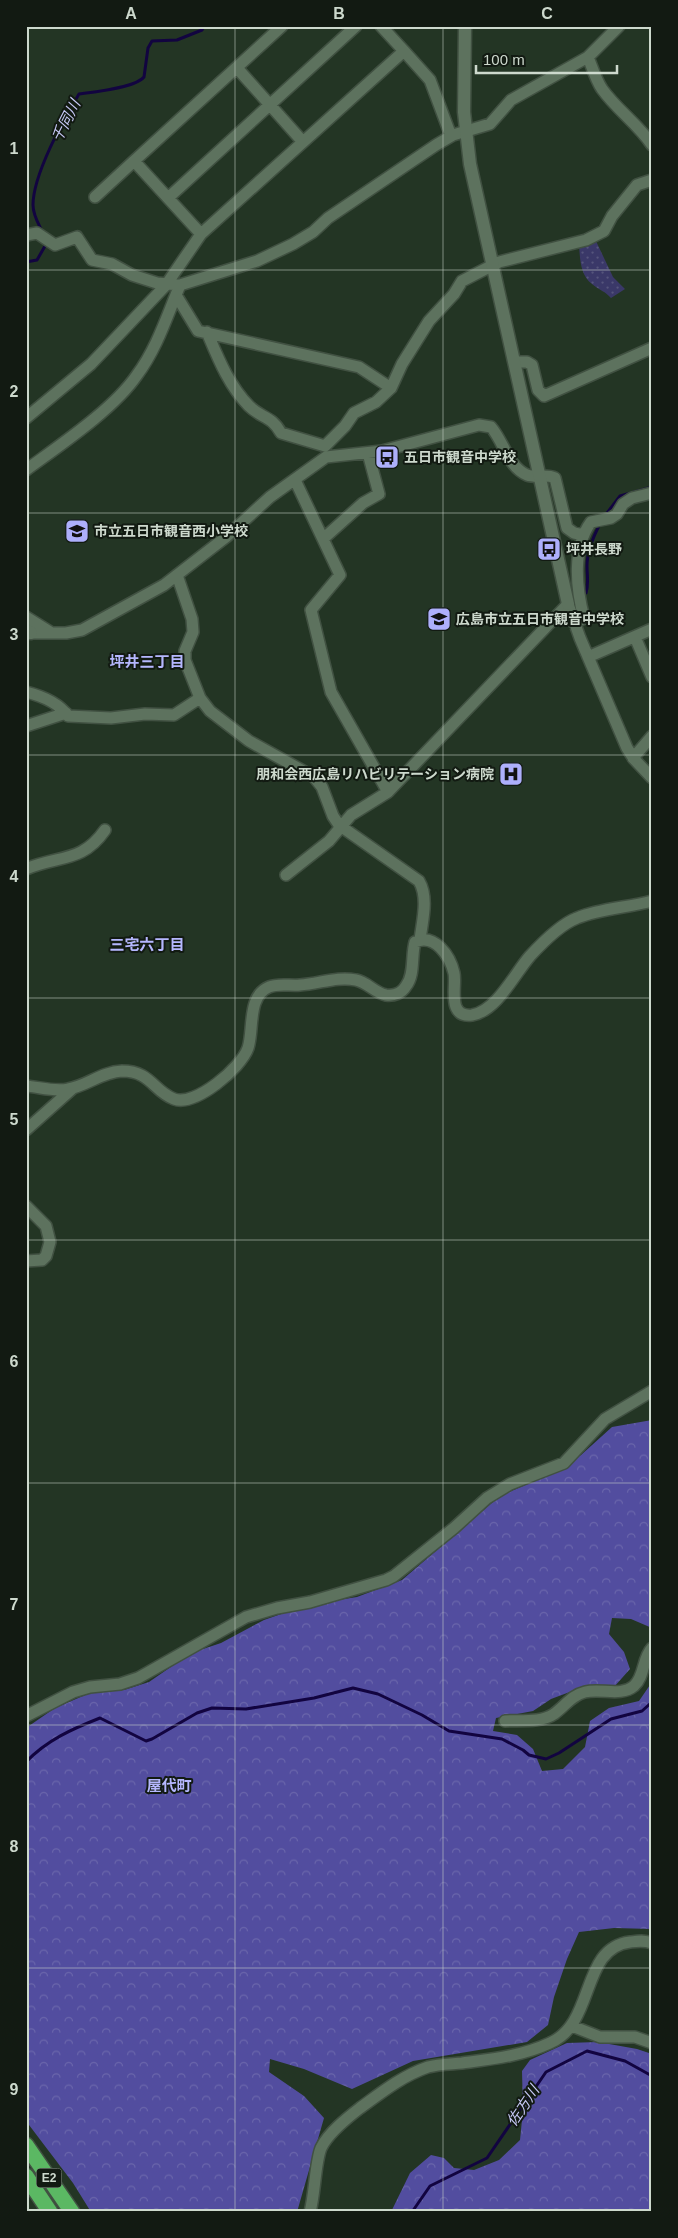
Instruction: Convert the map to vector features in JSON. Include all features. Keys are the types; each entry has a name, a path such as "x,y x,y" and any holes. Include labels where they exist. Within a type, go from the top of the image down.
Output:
{"highway":[{"name":"E2","path":"26,2144 72,2212"},
{"name":"E2","path":"26,2176 50,2212"}],"street":[{"path":"96,197 134,160 282,26"},
{"path":"168,198 356,26"},
{"path":"381,26 430,80 451,136"},
{"path":"465,26 463,66 466,131 470,164 568,604 588,657 633,758 652,778"},
{"path":"26,470 128,387 152,351 178,290 246,265 293,244 451,136 486,126 511,100 588,57 620,26"},
{"path":"26,418 91,364 166,285 201,234 404,51"},
{"path":"588,57 601,88 628,120 645,134 652,145"},
{"path":"237,68 303,142"},
{"path":"134,160 201,234"},
{"path":"28,632 52,633 82,630 164,585 226,537 270,497 295,480 326,451 354,413 376,402 391,388 402,364 432,317 454,294 462,281 492,265 594,236 604,231 612,216 636,185 652,180"},
{"path":"26,235 37,233 55,245 77,237 92,260 112,264 132,275 178,290 198,331 359,367 391,388"},
{"path":"207,332 231,384 250,407 271,420 281,433 326,451 368,453 389,450 483,424 493,430 518,469 533,476 550,476 555,478 567,528 574,533 584,535"},
{"path":"515,362 525,362 532,365 538,390 544,396 652,348"},
{"path":"323,539 362,503 379,494 368,453"},
{"path":"295,480 340,575 311,610 331,692 388,792"},
{"path":"574,623 584,618 578,588 580,544 591,522 611,518 617,514 623,504 632,498 652,493"},
{"path":"177,575 192,619 193,632 185,651 185,660 200,698 210,711 249,741 314,777 322,787 333,816 342,827 419,881 422,888 424,908 420,940"},
{"path":"286,875 329,840 351,815 388,792 568,604"},
{"path":"26,617 52,633"},
{"path":"588,657 652,629"},
{"path":"635,637 652,677"},
{"path":"26,692 47,699 68,716 111,718 145,714 174,715 200,698"},
{"path":"26,726 66,713"},
{"path":"633,758 652,736"},
{"path":"26,869 38,864 78,855 91,847 106,830"},
{"path":"26,1086 64,1090 74,1088 101,1075 131,1072 143,1076 172,1098 180,1100 191,1099 211,1087 242,1060 249,1043 255,1001 271,986 300,985 344,979 364,982 384,994 394,994 404,990 408,985 411,976 412,954 415,942 420,940 435,943 442,948 454,971 453,996 456,1005 463,1013 475,1014 487,1007 499,996 531,956 571,921 595,912 652,901"},
{"path":"26,1130 74,1088"},
{"path":"26,1206 46,1226 50,1242 46,1256 42,1260 26,1261"},
{"path":"26,1716 58,1698 90,1686 120,1684 138,1678 256,1613 310,1602 386,1580 454,1528 486,1498 510,1484 564,1463 605,1419 652,1392"},
{"path":"505,1722 541,1719 553,1715 573,1696 584,1692 626,1690 638,1681 645,1658 652,1648"},
{"path":"310,2212 320,2149 328,2137 354,2112 397,2081 429,2066 507,2057 551,2043 572,2026 580,2012 601,1957 623,1943 644,1940 652,1943"},
{"path":"572,2026 600,2037 635,2037 652,2043"}],"green space":[{"path":"652,1420 652,1628 631,1619 612,1618 609,1634 624,1652 630,1669 614,1687 583,1687 551,1699 533,1711 496,1718 493,1731 517,1735 533,1749 542,1771 563,1769 585,1747 590,1721 609,1708 639,1701 652,1682 652,1929 614,1928 579,1932 567,1959 554,1997 548,2025 527,2042 413,2061 352,2089 304,2069 270,2059 269,2072 304,2096 324,2118 297,2212 91,2212 73,2183 26,2121 26,1728 55,1708 97,1690 124,1690 149,1682 191,1653 221,1643 264,1620 307,1605 357,1597 402,1580 500,1496 537,1480 581,1455 612,1427"},
{"path":"598,2042 637,2049 652,2054 652,2212 391,2212 410,2173 431,2155 444,2158 454,2168 474,2170 499,2160 520,2140 523,2110 522,2071 530,2060 567,2043"}],"shaded area":[{"path":"595,239 613,277 625,289 611,298 588,280 581,266 579,244"}],"waterway":[{"name":"千同川","path":"42,231 33,209 34,193 50,148 79,94 114,89 139,81 144,77 148,48 152,41 177,40 202,30 204,26"},
{"name":"千同川","path":"26,262 37,260 45,246 45,242"},
{"path":"604,517 620,496 652,487"},
{"path":"586,593 589,550 600,524"},
{"path":"26,1762 42,1747 60,1736 100,1718 146,1741 197,1713 212,1708 246,1709 314,1698 353,1688 378,1694 422,1715 449,1731 502,1739 529,1755 546,1759 559,1753 611,1719 642,1711 652,1702"},
{"name":"佐方川","path":"412,2212 430,2186 487,2158 546,2072 587,2051 625,2061 652,2076"}],"place":[{"name":"五日市観音中学校","path":"387,457"},
{"name":"市立五日市観音西小学校","path":"77,531"},
{"name":"坪井長野","path":"549,549"},
{"name":"広島市立五日市観音中学校","path":"439,619"},
{"name":"朋和会西広島リハビリテーション病院","path":"511,774"}],"district":[{"name":"坪井三丁目","path":"147,662"},
{"name":"三宅六丁目","path":"147,945"},
{"name":"屋代町","path":"169,1786"}]}
